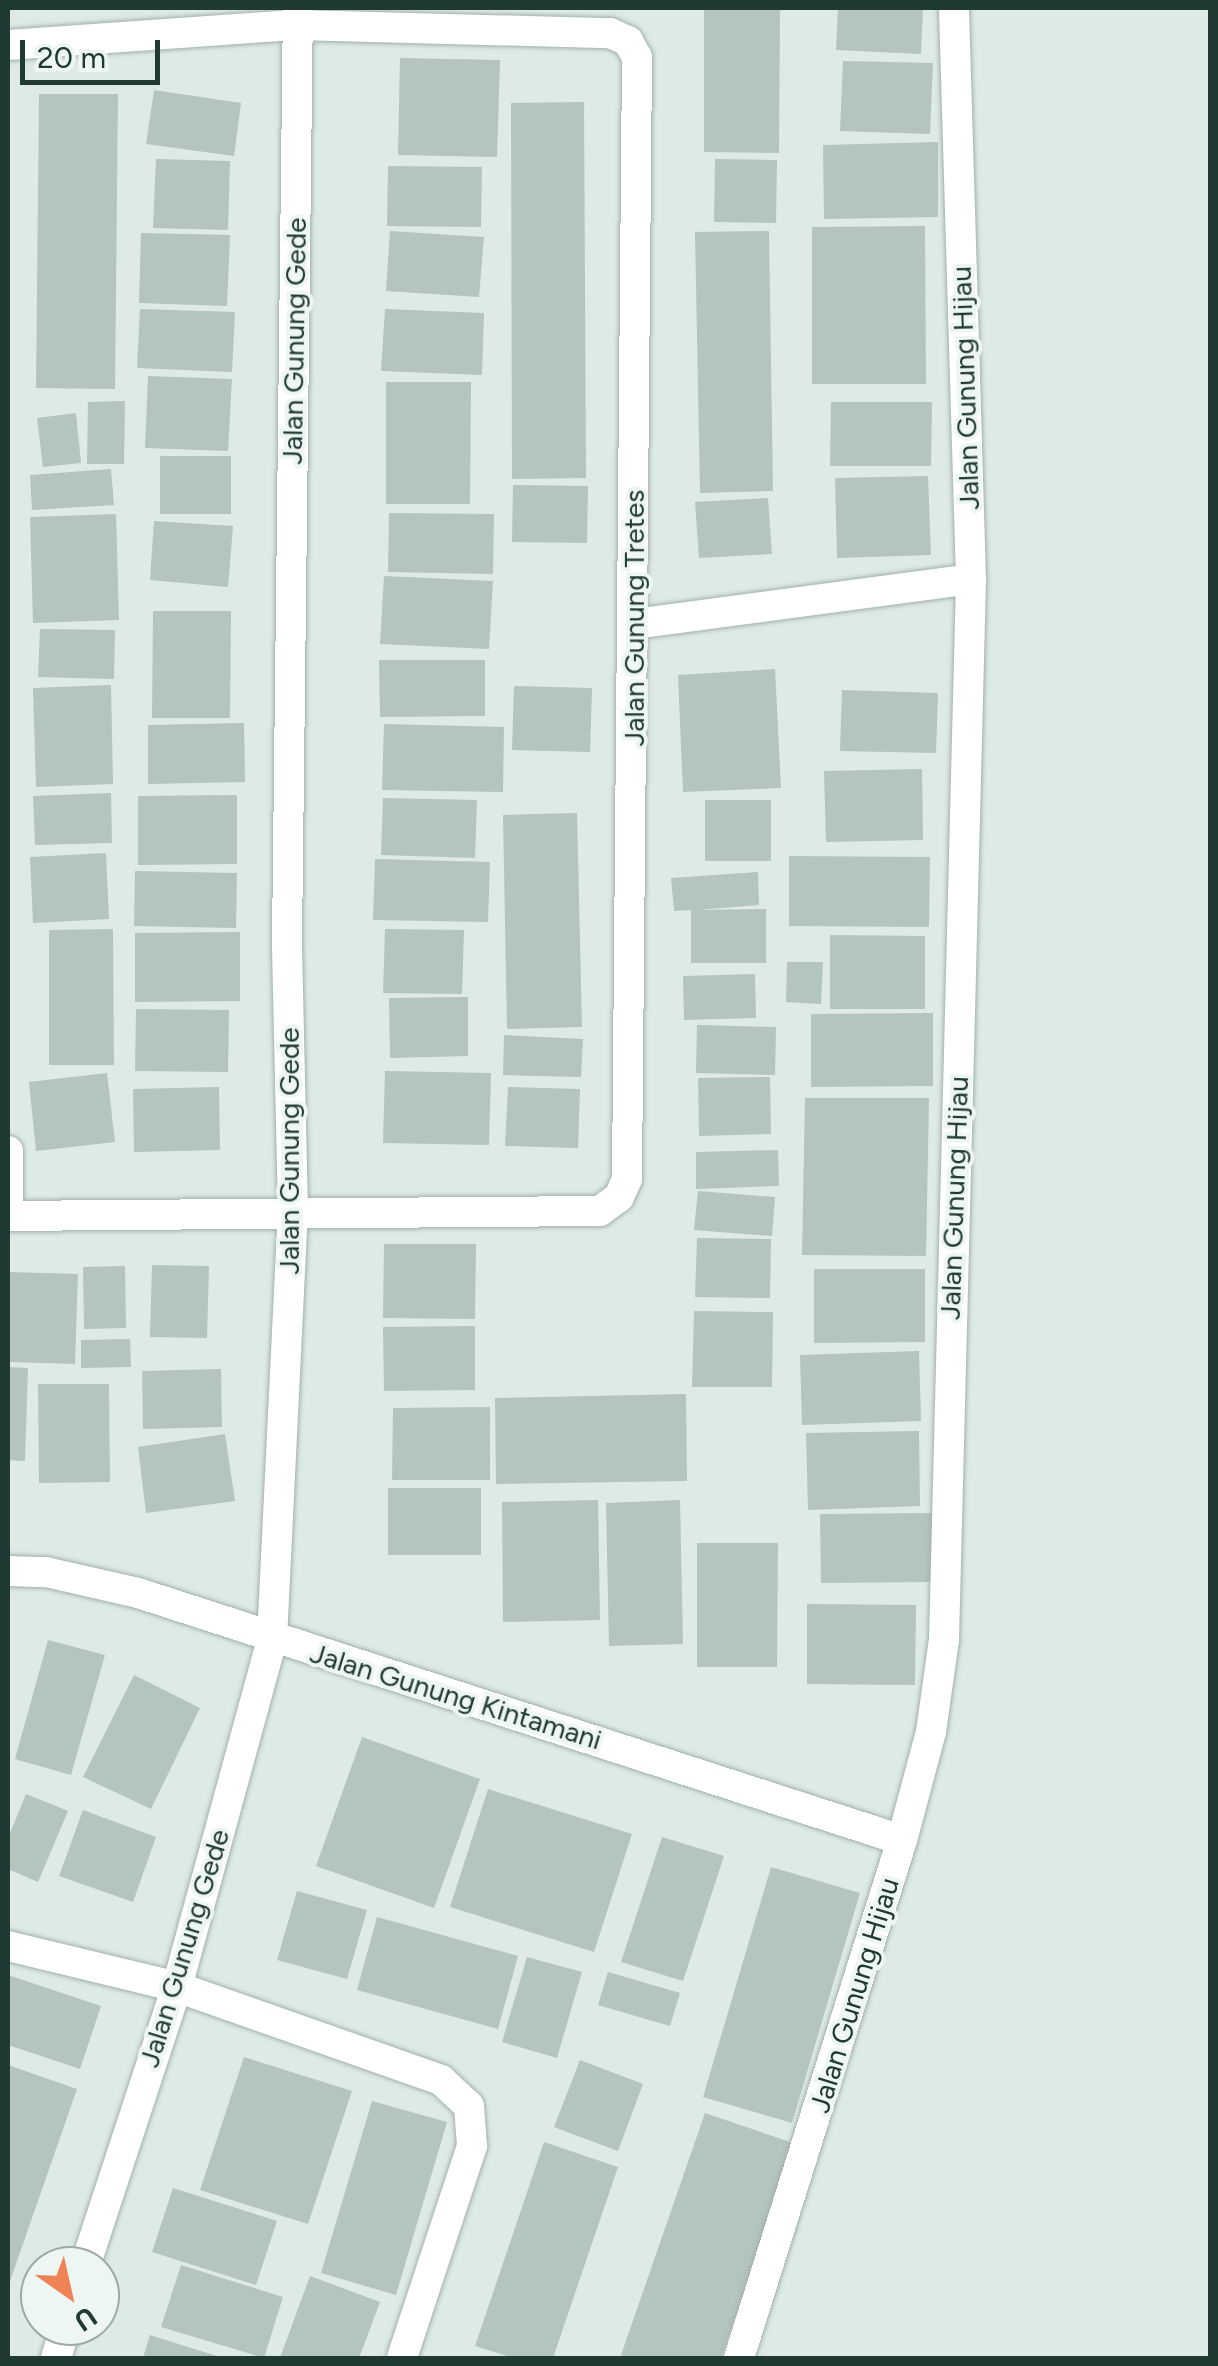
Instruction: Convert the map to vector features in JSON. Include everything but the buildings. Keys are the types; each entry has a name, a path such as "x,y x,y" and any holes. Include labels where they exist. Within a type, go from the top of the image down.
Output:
{"street":[{"name":"Jalan Gunung Hijau","path":"740,2358 902,1840 932,1732 944,1640 971,579 954,8"},
{"path":"8,45 298,16"},
{"name":"Jalan Gunung Tretes","path":"8,1216 600,1211 619,1196 627,1179 635,624 637,57 630,44 610,33 298,16"},
{"name":"Jalan Gunung Gede","path":"92,2246 177,1988 272,1639 293,1211 287,942 298,16"},
{"path":"635,624 971,579"},
{"path":"8,1151 8,1216"},
{"name":"Jalan Gunung Kintamani","path":"8,1571 138,1593 902,1840"},
{"path":"8,1946 177,1988 441,2080 469,2106 472,2146 402,2358"}]}
